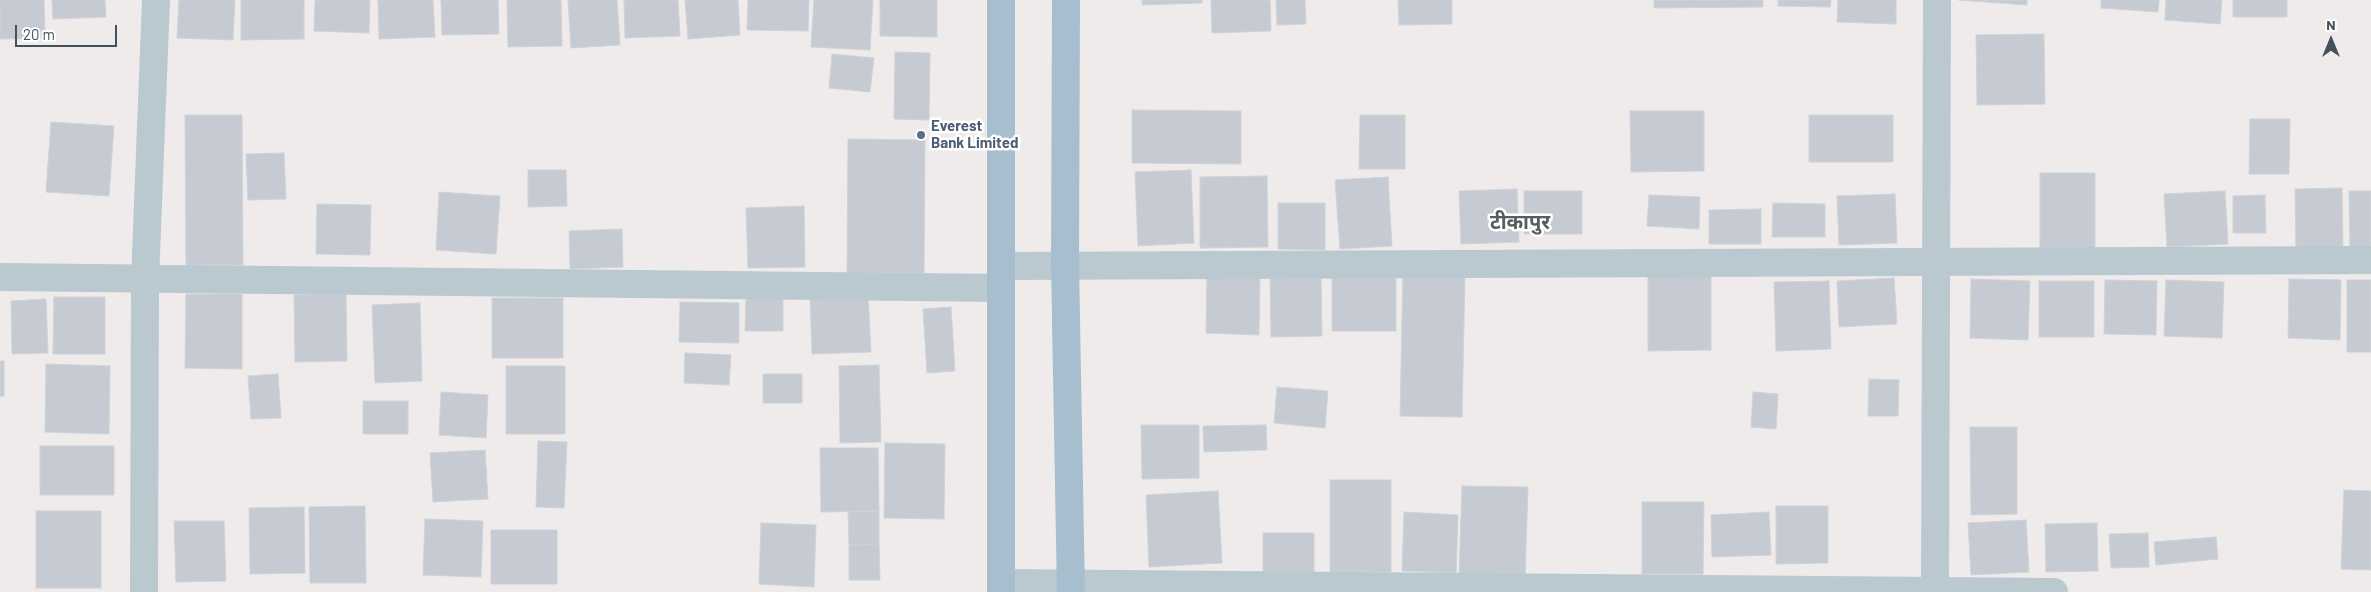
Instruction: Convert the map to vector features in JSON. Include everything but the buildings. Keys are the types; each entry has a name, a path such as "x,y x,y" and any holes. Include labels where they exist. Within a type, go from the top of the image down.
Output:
{"main road":[{"path":"1000,588 1001,0"},
{"path":"1066,0 1065,265 1071,588"}],"street":[{"path":"144,592 145,280 156,0"},
{"path":"1935,592 1937,0"},
{"path":"0,277 145,280 1000,277 1065,265 2371,260"},
{"path":"1000,588 2054,592"}],"place":[{"name":"Everest Bank Limited","path":"921,135"}],"district":[{"name":"टीकापुर","path":"1520,222"}]}
